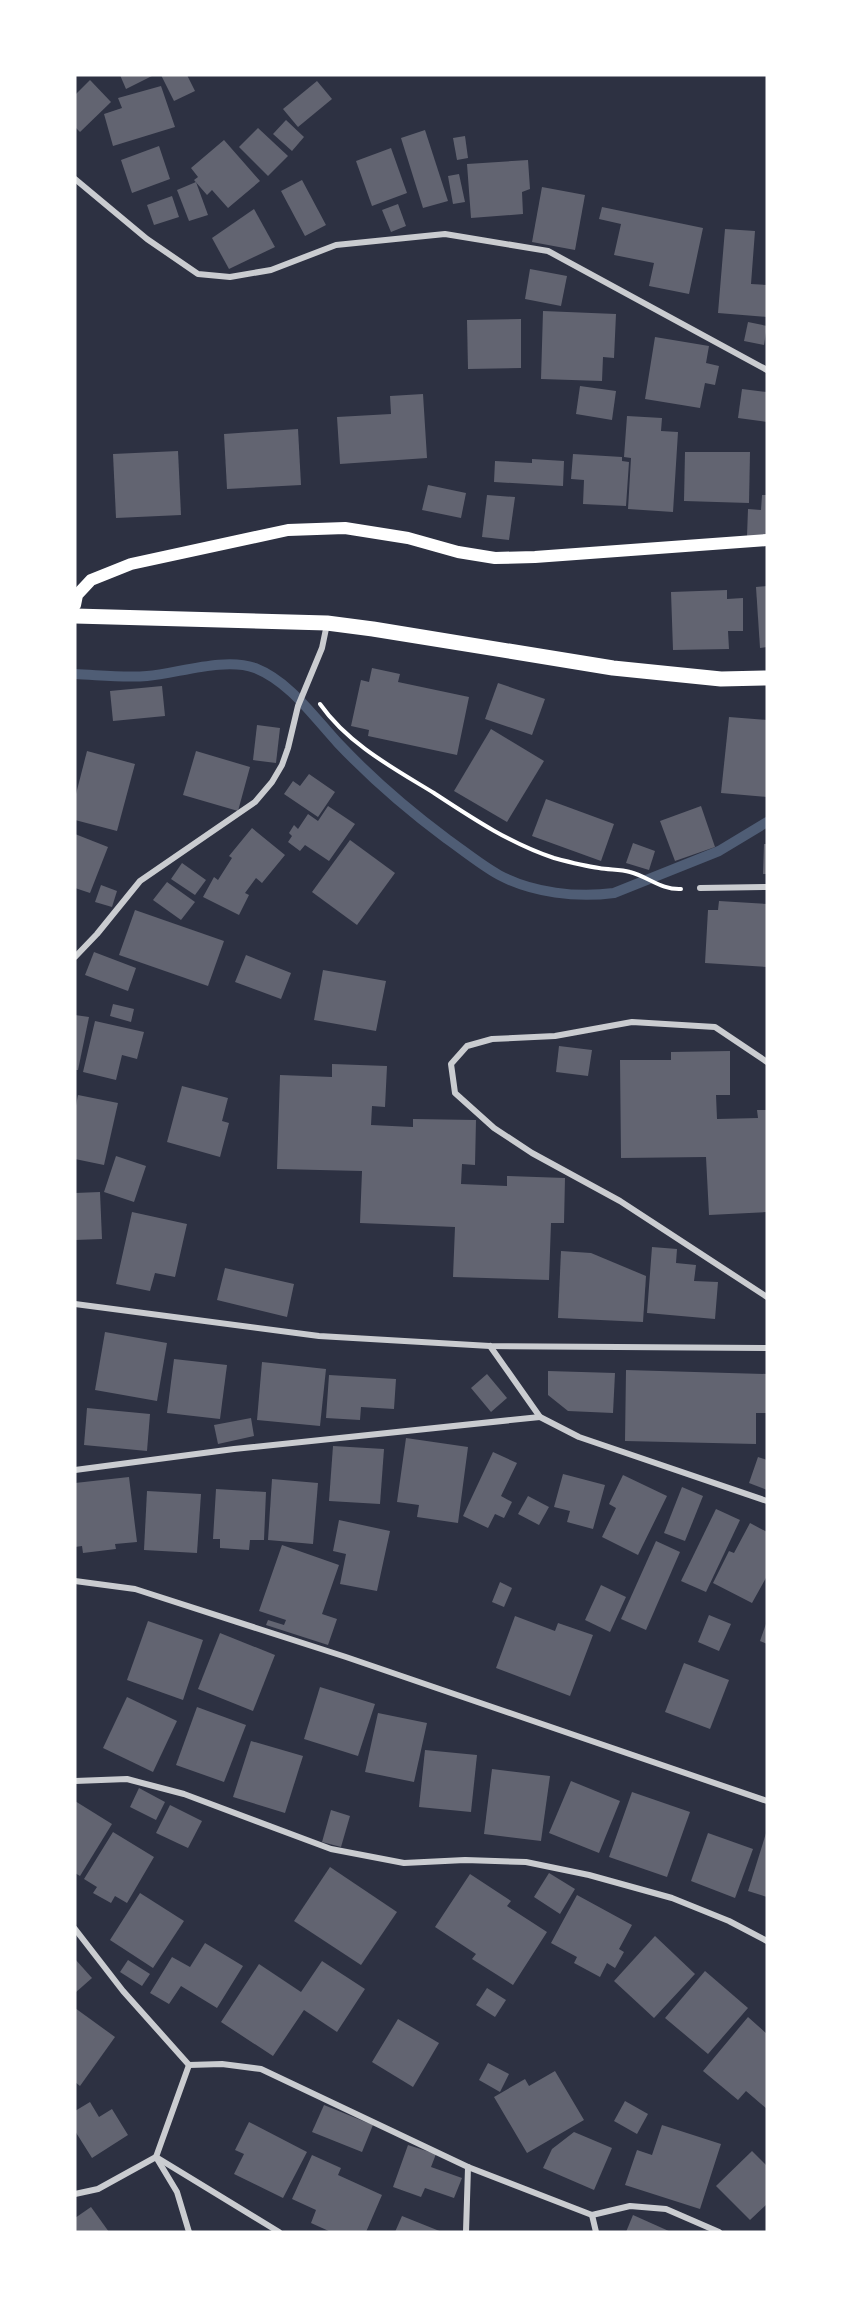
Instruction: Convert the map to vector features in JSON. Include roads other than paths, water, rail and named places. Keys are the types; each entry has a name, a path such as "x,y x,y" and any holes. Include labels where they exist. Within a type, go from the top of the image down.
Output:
{"main road":[{"path":"75,605 77,595 91,580 131,564 288,530 345,528 408,538 458,552 495,558 767,540"},
{"path":"75,615 327,623 613,668 721,679 767,678"}],"street":[{"path":"75,179 147,239 198,274 230,277 271,270 336,245 445,234 525,247 548,251 767,370"},
{"path":"75,957 140,881 255,802 272,782 282,765 298,706 321,648 327,623"},
{"path":"700,888 767,887"},
{"path":"767,1062 715,1027 632,1022 555,1036 492,1039 467,1046 451,1064 455,1093 494,1128 532,1153 620,1201 767,1297"},
{"path":"75,1304 319,1336 490,1346 767,1348"},
{"path":"490,1346 540,1417 579,1437 767,1501"},
{"path":"75,1470 234,1449 540,1417"},
{"path":"75,1581 135,1588 346,1657 767,1801"},
{"path":"75,1781 127,1779 184,1794 331,1850 404,1863 465,1860 526,1863 589,1875 672,1898 729,1921 767,1941"},
{"path":"75,1929 123,1991 189,2065"},
{"path":"189,2065 222,2064 261,2069 468,2167 592,2215 630,2206 666,2209 719,2232"},
{"path":"75,2194 98,2189 156,2157 189,2065"},
{"path":"156,2157 177,2192 189,2232"},
{"path":"156,2157 279,2232"},
{"path":"466,2232 468,2167"},
{"path":"592,2215 596,2232"}],"waterway":[{"path":"75,674 147,676 230,664 255,668 268,674 290,691 364,769 433,828 499,875 526,886 555,893 585,895 614,893 719,851 767,822"}]}
